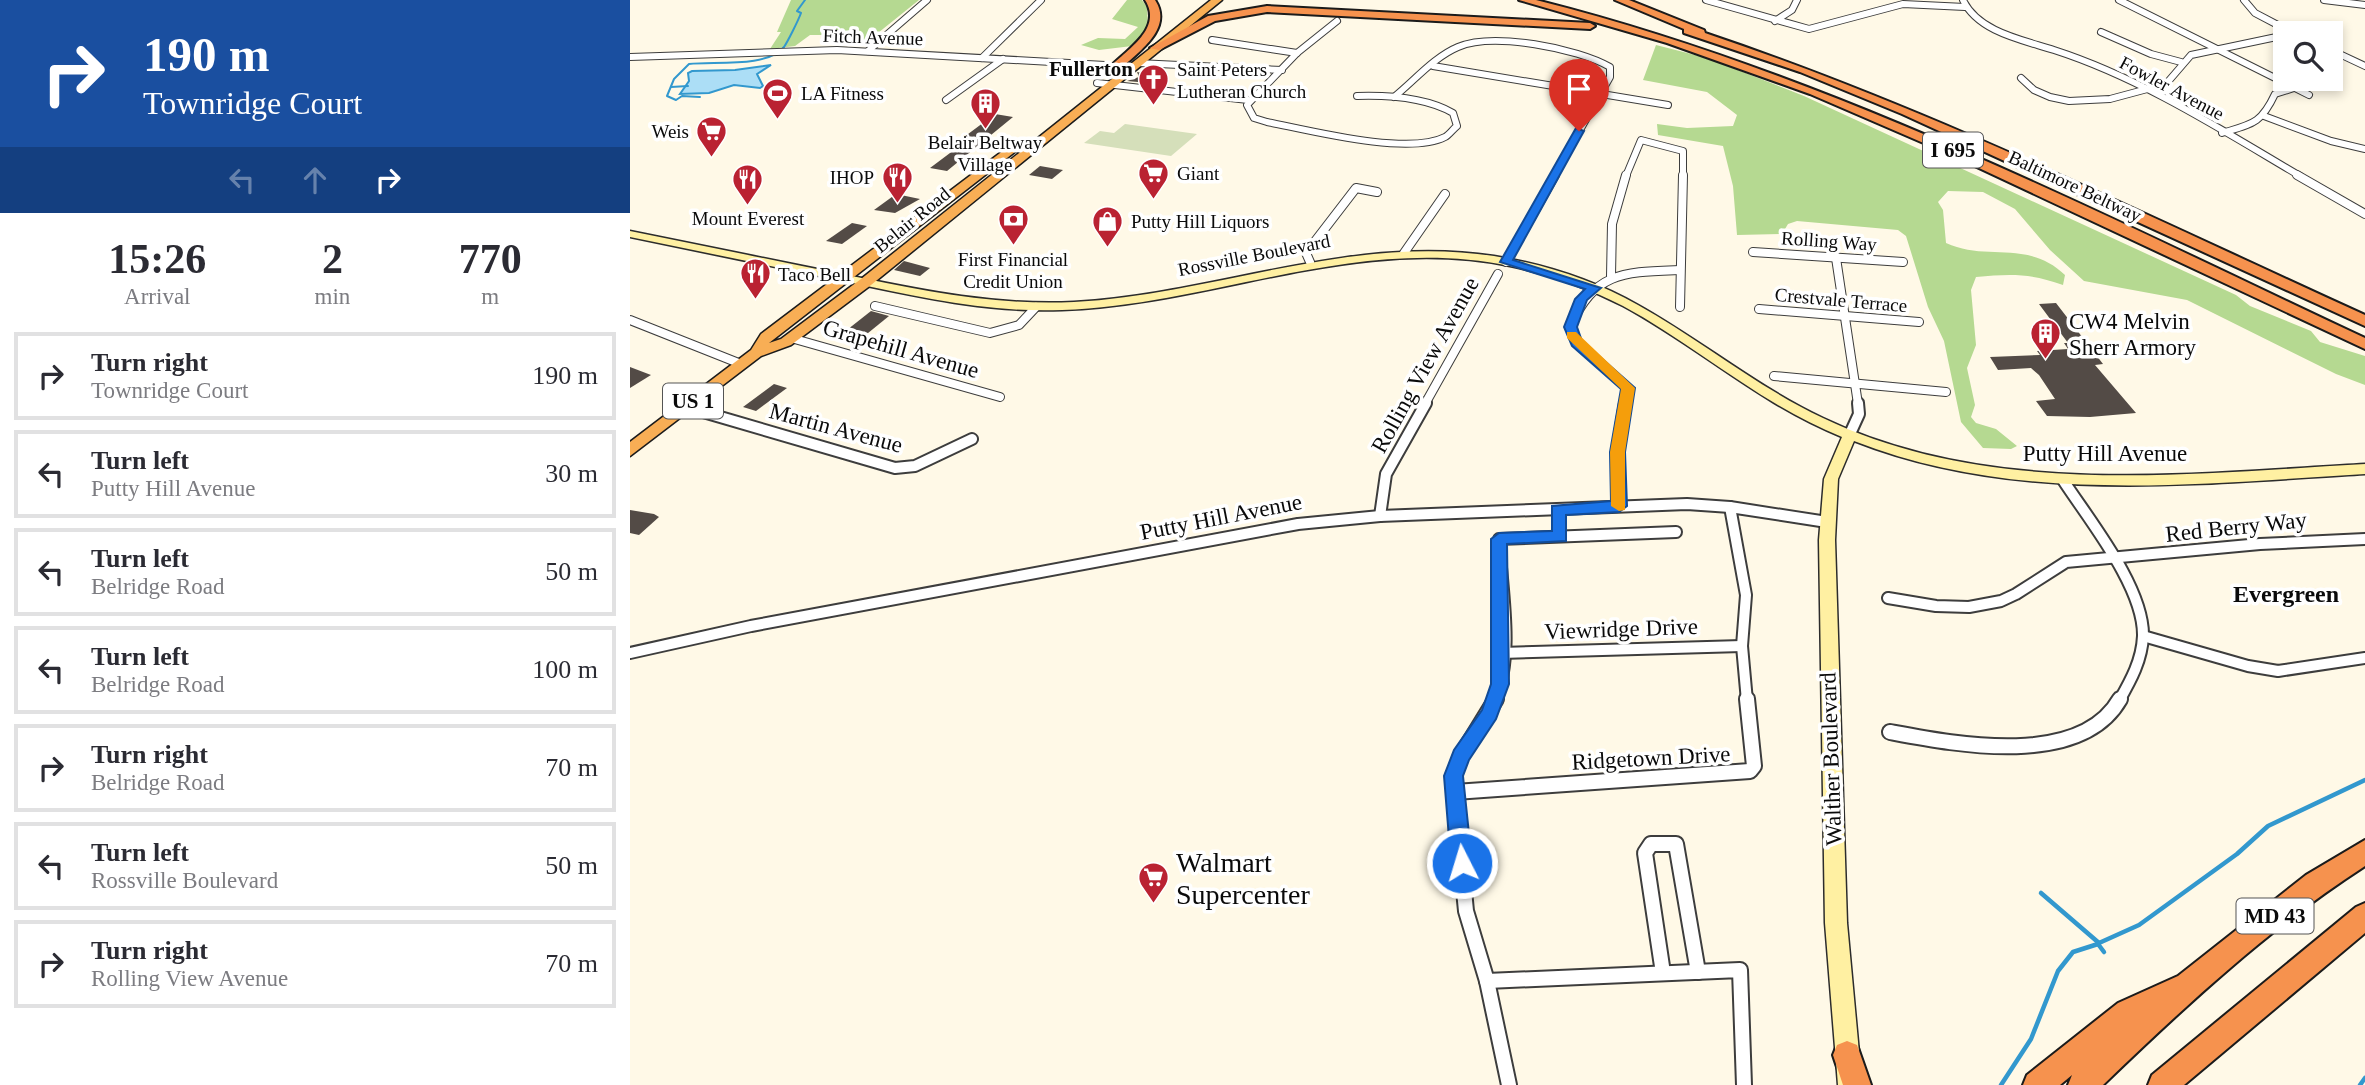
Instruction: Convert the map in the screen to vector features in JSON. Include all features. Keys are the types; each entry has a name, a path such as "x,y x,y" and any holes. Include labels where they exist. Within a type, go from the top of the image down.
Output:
{"highway":[{"path":"1114,69 1154,27 1157,11 1150,0"},
{"name":"Belair Road","path":"756,353 766,337 1207,0"},
{"name":"Belair Road","path":"630,450 756,353 791,338 866,282 1217,0"},
{"path":"1253,0 1324,7 1356,2"},
{"name":"Baltimore Beltway","path":"1524,0 1681,43 1832,97 1960,152 2365,344"},
{"name":"Baltimore Beltway","path":"1574,0 1727,43 1906,111 2365,321"},
{"path":"1620,0 1727,43"},
{"path":"1155,48 1201,23 1257,10 1549,22 1603,28 1661,40 1832,97"},
{"name":"MD 43","path":"2081,1085 2189,984 2315,884 2365,852"},
{"name":"MD 43","path":"2162,1085 2365,916"},
{"path":"2037,1085 2128,1013 2189,984"},
{"path":"1847,1055 1857,1085"}],"main road":[{"name":"Rossville Boulevard","path":"630,234 961,302 1036,307 1119,301 1310,262 1404,253 1455,255 1506,262 1594,288 1632,306 1765,393 1849,436"},
{"name":"Putty Hill Avenue","path":"1849,436 1956,466 2063,480 2365,469"},
{"name":"Walther Boulevard","path":"1849,436 1831,479 1827,522 1828,709 1836,923 1850,1085"}],"street":[{"path":"868,51 927,0"},
{"path":"982,58 1041,0"},
{"path":"1706,0 1811,29 1903,4 1964,3"},
{"path":"1775,21 1791,10 1797,0"},
{"path":"2119,0 2273,78"},
{"path":"2244,0 2260,17 2273,23"},
{"path":"2324,0 2365,5"},
{"name":"Fowler Avenue","path":"1964,3 1974,17 1991,27 2080,60 2146,90 2365,214"},
{"path":"1097,83 1248,100 1297,53 1337,21"},
{"path":"2101,32 2151,54 2181,62"},
{"path":"2021,78 2039,94 2068,102 2146,90 2175,78 2181,62 2191,55 2273,38"},
{"path":"1212,40 1297,53"},
{"name":"Rolling View Avenue","path":"1394,97 1460,46 1482,42 1574,54 1602,61 1612,69 1506,262"},
{"name":"Fitch Avenue","path":"630,57 776,51 868,51 1114,69"},
{"path":"2343,56 2365,66"},
{"path":"946,100 1003,59"},
{"path":"1138,63 1282,70"},
{"path":"1433,66 1668,105"},
{"path":"2222,133 2252,125 2264,116 2275,94 2284,91"},
{"path":"2300,91 2309,95"},
{"path":"1248,100 1249,113 1260,120 1410,144 1439,141 1456,129 1457,118 1449,110 1394,97 1357,96"},
{"path":"2264,116 2339,144 2365,149"},
{"path":"1611,276 1606,254 1612,220 1622,182 1641,140 1683,151 1680,307"},
{"path":"1310,262 1306,253 1356,188 1377,192"},
{"path":"1404,253 1445,194"},
{"name":"Rolling Way","path":"1753,252 1903,262"},
{"path":"1836,258 1857,384 1859,414 1849,436"},
{"path":"1619,506 1617,452 1628,388 1576,343 1570,327 1581,299 1611,276 1680,270"},
{"name":"Rolling View Avenue","path":"1380,516 1386,474 1498,274"},
{"path":"875,306 990,333 1019,325 1036,307"},
{"name":"Crestvale Terrace","path":"1759,309 1919,322"},
{"path":"630,320 741,364"},
{"name":"Grapehill Avenue","path":"791,338 1000,397"},
{"path":"1774,376 1946,392"},
{"name":"Martin Avenue","path":"686,407 895,468 915,466 972,439"},
{"path":"1890,732 1985,748 2036,745 2070,736 2102,718 2122,698 2138,663 2143,636 2134,601 2063,480"},
{"name":"Putty Hill Avenue","path":"630,653 751,626 1298,524 1380,516 1687,504 1730,507 1827,522"},
{"name":"Ridgetown Drive","path":"1455,792 1745,774 1754,766 1742,646 1745,619 1730,507"},
{"path":"1557,510 1561,536"},
{"path":"1509,1085 1487,981 1466,911 1455,792 1455,768 1497,697 1501,653 1499,539 1676,532"},
{"name":"Red Berry Way","path":"1888,597 1928,606 1978,607 2019,592 2058,565 2260,544 2365,539"},
{"path":"2143,636 2248,666 2278,671 2365,658"},
{"name":"Viewridge Drive","path":"1501,653 1742,646"},
{"path":"1663,974 1645,853 1651,844 1676,844 1698,972"},
{"path":"1487,981 1740,970 1744,1085"}],"green space":[{"path":"791,0 919,0 863,45 847,45 849,40 835,35 810,35 795,46 770,49 781,32 777,32"},
{"path":"1127,0 1142,0 1147,7 1148,28 1132,46 1099,50 1081,45 1098,38 1125,39 1138,27 1112,19"},
{"path":"1656,45 1707,58 1804,96 2236,295 2250,306 2311,331 2320,342 2365,356 2365,385 2336,374 2187,300 2084,281 2050,250 2015,209 1983,192 1948,191 1938,202 1943,210 1946,243 1977,251 2037,257 2065,275 2063,285 2020,275 1976,277 1971,290 1976,345 1967,368 1975,405 1971,417 1976,423 1996,429 2017,446 2011,449 1983,448 1961,422 1944,341 1928,307 1906,236 1898,230 1797,221 1788,224 1782,234 1737,235 1733,186 1723,146 1658,135 1657,124 1687,128 1733,126 1737,115 1707,92 1643,80"},
{"path":"1125,124 1197,134 1171,156 1084,143 1100,131 1114,133"}],"water":[{"path":"771,65 757,74 763,86 760,88 734,85 709,93 680,94 689,81 688,73 692,71 735,70"}],"building":[{"path":"1165,70 1149,83 1127,81 1139,77 1137,72 1148,74"},
{"path":"995,114 1013,117 947,171 930,168 962,144 956,143"},
{"path":"1040,166 1063,170 1052,179 1029,175"},
{"name":"IHOP","path":"896,194 920,199 895,213 874,210"},
{"path":"852,223 867,226 842,244 826,241"},
{"path":"904,261 930,268 920,276 894,270"},
{"name":"CW4 Melvin Sherr Armory","path":"2056,303 2103,364 2095,365 2136,413 2090,417 2047,416 2036,401 2055,399 2039,375 2031,368 1998,370 1990,357 2040,355 2037,351 2068,349 2064,343 2068,343 2039,304"},
{"path":"871,311 889,316 857,342 838,337"},
{"path":"630,367 651,375 630,388"},
{"path":"774,384 787,388 756,411 743,407"},
{"path":"630,510 659,517 639,535 630,533"}],"waterway":[{"path":"700,97 682,96 676,100 667,96 674,79 689,64 753,61 776,54 788,40 801,13 797,11 805,0"},
{"path":"671,87 688,86"},
{"path":"2041,893 2099,943 2139,925 2237,854 2268,826 2365,780"},
{"path":"2001,1085 2031,1039 2058,971 2073,952 2098,944 2104,952"},
{"path":"2360,1085 2365,1078"}],"slow traffic":[{"path":"1572,335 1576,343 1628,388 1617,452 1619,506"}],"place":[{"name":"Saint Peters Lutheran Church","path":"1154,107"},
{"name":"LA Fitness","path":"778,120"},
{"name":"Belair Beltway Village","path":"985,130"},
{"name":"Weis","path":"712,158"},
{"name":"Giant","path":"1154,200"},
{"name":"IHOP","path":"897,204"},
{"name":"Mount Everest","path":"748,206"},
{"name":"First Financial Credit Union","path":"1013,247"},
{"name":"Putty Hill Liquors","path":"1108,248"},
{"name":"Taco Bell","path":"755,301"},
{"name":"CW4 Melvin Sherr Armory","path":"2046,361"},
{"name":"Walmart Supercenter","path":"1153,905"}],"district":[{"name":"Fullerton","path":"1091,69"},
{"name":"Evergreen","path":"2286,594"}],"route":[{"path":"1462,863 1453,776 1461,756 1489,713 1500,684 1499,539 1561,536 1557,510 1619,506 1617,452 1628,388 1576,343 1570,327 1581,299 1594,288 1557,274 1506,262 1579,131"}]}
